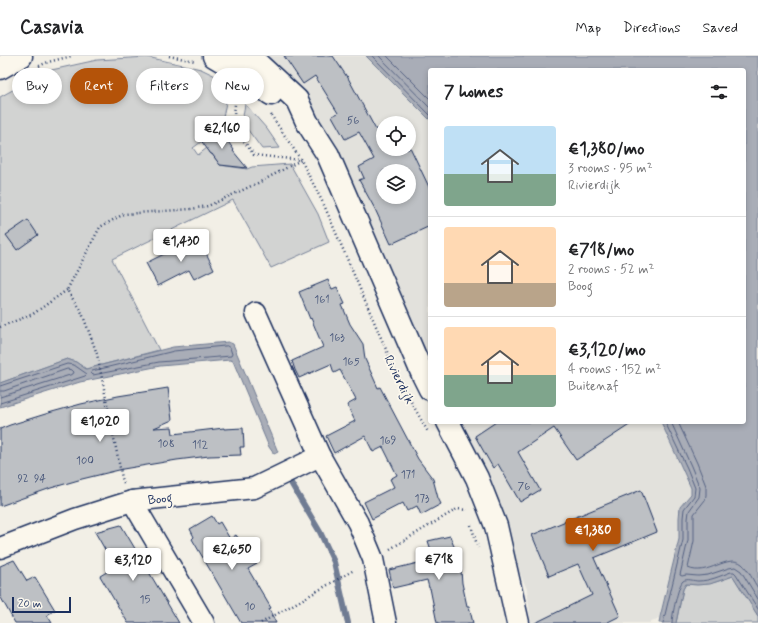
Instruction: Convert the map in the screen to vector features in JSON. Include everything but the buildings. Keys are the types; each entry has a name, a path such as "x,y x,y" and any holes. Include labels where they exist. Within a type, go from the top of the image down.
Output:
{"street":[{"name":"Rivierdijk","path":"244,56 257,63 297,100 307,122 328,155 428,384"},
{"name":"Rivierdijk","path":"213,58 252,78 307,122"},
{"path":"256,313 320,456 358,522 372,559 386,623"},
{"path":"449,424 477,478 496,526 518,623"},
{"name":"Boog","path":"0,548 75,519 132,501 254,488 320,456"},
{"path":"132,501 204,623"}],"path":[{"path":"169,56 190,60 213,58"},
{"path":"235,104 233,126 254,155 301,160"},
{"name":"Rivierdijk","path":"267,111 272,116 301,160 324,205 400,382 431,438"},
{"path":"0,327 33,314 67,290 100,227 124,214 191,209 208,206 260,182 301,160"},
{"path":"67,290 82,313 97,354 122,478 132,501"},
{"path":"372,559 457,509 467,510 465,504"},
{"path":"471,524 479,552"},
{"path":"261,623 349,573"}],"shaded area":[{"path":"261,56 366,56 428,118 428,373 302,96"},
{"path":"147,57 196,68 136,68 136,104 203,104 203,70 211,74 211,104 226,104 221,127 193,148 198,155 207,148 220,165 247,169 252,167 290,164 318,214 329,242 271,268 233,200 112,259 159,350 86,369 76,362 67,359 0,383 0,97 12,90 12,104 62,104 62,68 61,68 97,60"},
{"path":"245,104 267,129 280,148 262,149 242,122"},
{"path":"452,424 662,424 691,488 691,494 680,507 679,539 660,617 650,623 531,623 527,589"},
{"path":"733,576 758,616 758,623 676,623 683,589 686,584 699,585"}],"water":[{"path":"366,56 758,56 758,616 733,576 710,584 686,584 683,589 676,623 659,623 679,539 680,507 691,494 691,488 662,424 746,424 746,68 428,68 428,118"},
{"path":"228,342 233,344 278,452 274,454 269,447 233,361 230,360 160,366 80,382 0,407 0,383 67,359 76,362 86,369 173,347"}],"waterway":[{"path":"291,483 320,532 334,562 348,623"}]}
